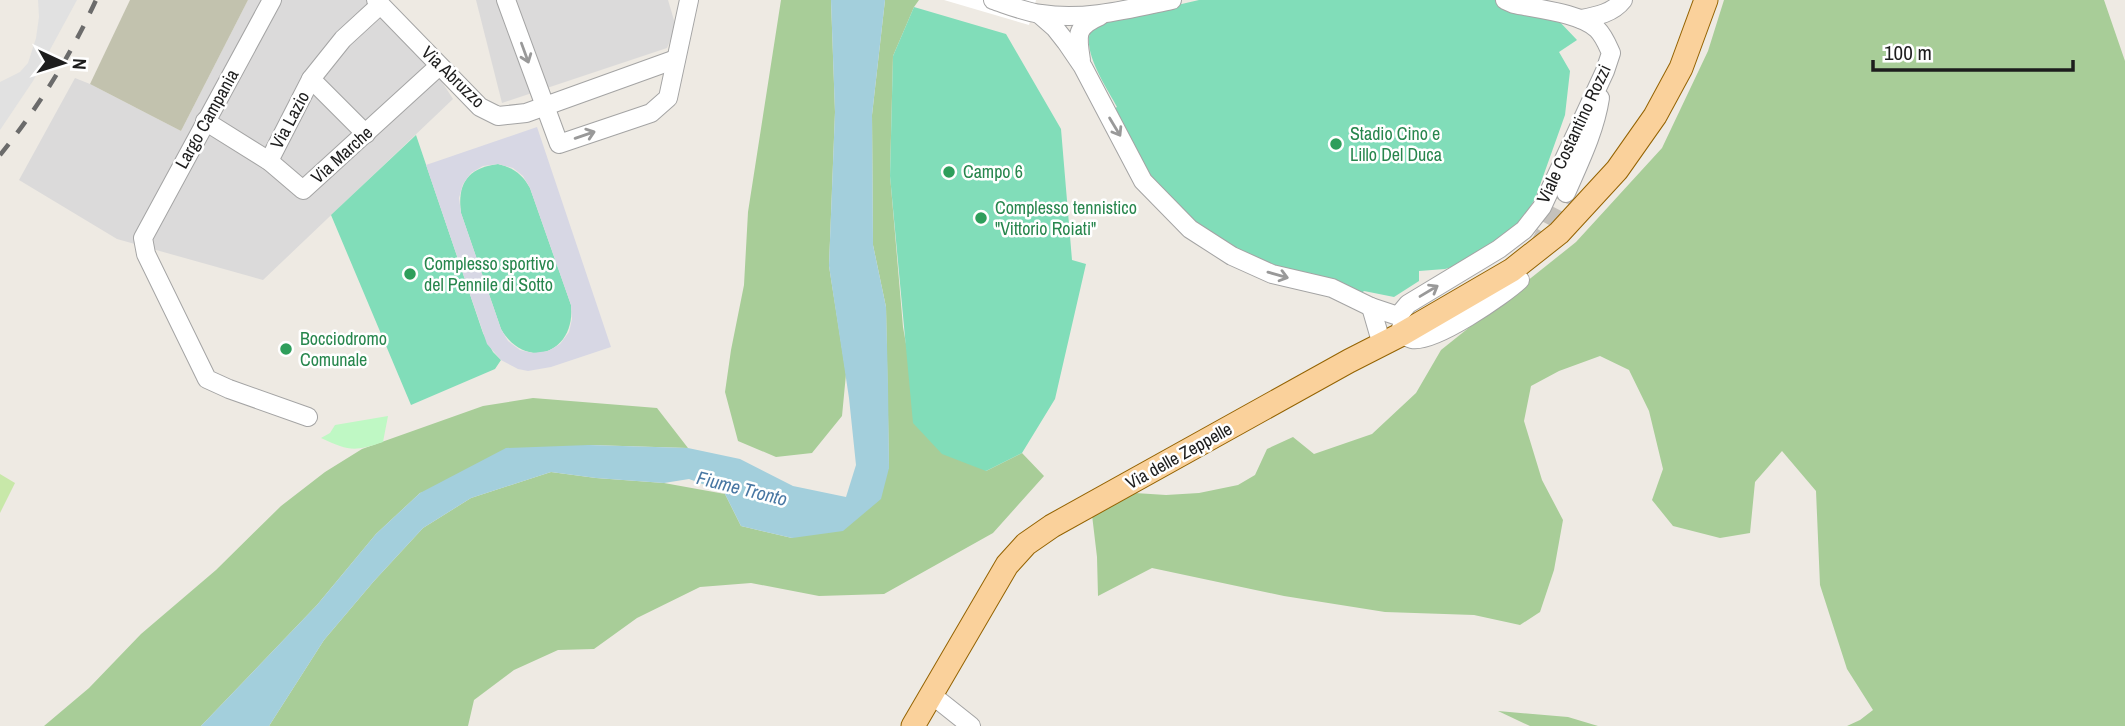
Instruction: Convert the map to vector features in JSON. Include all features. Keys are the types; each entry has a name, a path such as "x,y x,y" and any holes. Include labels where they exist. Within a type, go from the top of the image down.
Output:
{"main road":[{"path":"1394,332 1512,270 1559,233 1617,170 1655,116 1674,83 1706,0"},
{"name":"Via delle Zeppelle","path":"913,726 1007,565 1026,544 1052,526 1394,332"}],"street":[{"name":"Largo Campania","path":"272,0 143,238 146,254 207,379 308,417"},
{"path":"506,0 559,144 651,113 668,98 689,0"},
{"path":"993,0 1035,13 1072,17 1106,14 1172,0"},
{"path":"1506,0 1581,19 1601,15 1617,7 1623,0"},
{"name":"Via Abruzzo","path":"378,2 481,107 498,117 526,113 545,106"},
{"name":"Via Lazio","path":"268,161 311,79 343,38 378,2"},
{"path":"1035,13 1060,35 1083,67 1143,181 1190,229 1232,256 1272,274 1332,288 1371,307 1394,332"},
{"path":"1083,67 1079,32 1084,23 1106,14"},
{"name":"Viale Costantino Rozzi","path":"1394,332 1408,304 1499,249 1524,230 1542,207 1611,53 1596,27 1581,19"},
{"path":"545,106 676,59"},
{"name":"Via Marche","path":"205,121 268,161 303,190 439,66"},
{"path":"1566,193 1598,109 1605,71"},
{"name":"Via Lazio","path":"311,79 366,134"},
{"name":"Via delle Zeppelle","path":"1394,332 1413,340 1427,337 1467,317 1504,294 1520,280"},
{"path":"1371,307 1394,332"},
{"path":"932,695 971,726"}],"shaded area":[{"path":"38,0 77,0 33,81 0,130 0,82 20,72 28,63 36,38"},
{"path":"130,0 248,0 181,131 90,84"},
{"path":"248,0 389,0 453,99 263,280 117,239 19,180 75,78 181,131"},
{"path":"476,0 668,0 676,27 667,48 502,103"},
{"path":"537,127 611,347 551,367 528,371 501,360 487,344 426,165","holes":["498,164 513,168 523,176 530,188 571,305 569,332 560,344 548,351 533,353 520,350 508,341 501,329 461,213 459,198 463,184 471,173 483,166"]}],"green space":[{"path":"781,0 831,0 835,112 829,266 846,374 842,416 812,453 776,457 738,441 725,392 744,285 748,212"},
{"path":"885,0 919,0 893,56 890,175 903,327 908,355 986,471 1022,453 1044,476 993,533 884,594 819,596 751,583 700,587 637,618 594,649 558,650 514,670 474,700 468,726 269,726 324,640 374,581 423,528 471,498 551,472 664,483 725,494 741,526 792,538 889,468 886,307 873,245 872,115"},
{"name":"Stadio Cino e Lillo Del Duca","path":"1199,0 1497,0 1557,19 1577,40 1559,52 1570,71 1565,115 1535,199 1519,224 1465,263 1445,269 1419,271 1419,281 1394,297 1364,291 1349,304 1314,292 1188,233 1103,115 1117,107 1100,77 1089,42 1090,32 1095,24"},
{"path":"1724,0 2104,0 2125,61 2125,726 1847,726 1873,710 1847,669 1820,585 1816,491 1782,451 1755,482 1750,533 1720,538 1673,526 1652,500 1663,469 1649,411 1629,370 1600,356 1559,371 1531,386 1524,421 1542,480 1563,520 1554,570 1540,612 1520,625 1474,615 1385,612 1284,596 1152,568 1098,596 1092,515 1135,493 1199,493 1238,485 1255,475 1267,449 1293,437 1314,454 1372,434 1416,393 1441,350 1576,242 1662,148 1708,51"},
{"name":"Complesso tennistico \"Vittorio Roiati\"","path":"914,7 1006,34 1061,129 1072,260 1086,264 1055,399 1022,453 986,471 942,454 913,423 890,176 893,56"},
{"name":"Complesso sportivo del Pennile di Sotto","path":"416,135 483,333 493,352 501,360 495,369 411,405 331,215"},
{"path":"498,164 517,172 530,188 571,305 566,335 558,345 547,351 535,353 523,350 511,342 501,329 461,213 461,193 467,179 479,169"},
{"path":"533,398 657,408 688,448 590,445 420,493 376,534 317,605 201,726 44,726 89,688 141,634 216,570 281,506 325,472 362,449 483,406"},
{"path":"388,416 383,442 352,449 321,438 330,433 335,425"},
{"path":"0,474 15,483 0,513"},
{"path":"1498,711 1568,717 1598,726 1530,726"}],"water":[{"name":"Fiume Tronto","path":"831,0 885,0 872,115 873,245 886,307 888,385 889,468 881,499 843,531 792,538 741,526 724,492 689,479 664,483 551,472 471,498 423,528 374,581 324,640 269,726 201,726 317,605 376,534 420,493 506,448 589,445 688,448 740,459 793,486 846,497 856,465 829,266 835,112"}],"pier":[{"path":"944,0 1036,0 1029,25"}],"tunnel":[{"path":"1537,249 1566,193"}],"railway":[{"path":"0,155 53,80 96,0"}],"place":[{"name":"Stadio Cino e Lillo Del Duca","path":"1336,144"},
{"name":"Campo 6","path":"949,172"},
{"name":"Complesso tennistico \"Vittorio Roiati\"","path":"981,218"},
{"name":"Complesso sportivo del Pennile di Sotto","path":"410,274"},
{"name":"Bocciodromo Comunale","path":"286,349"}]}
